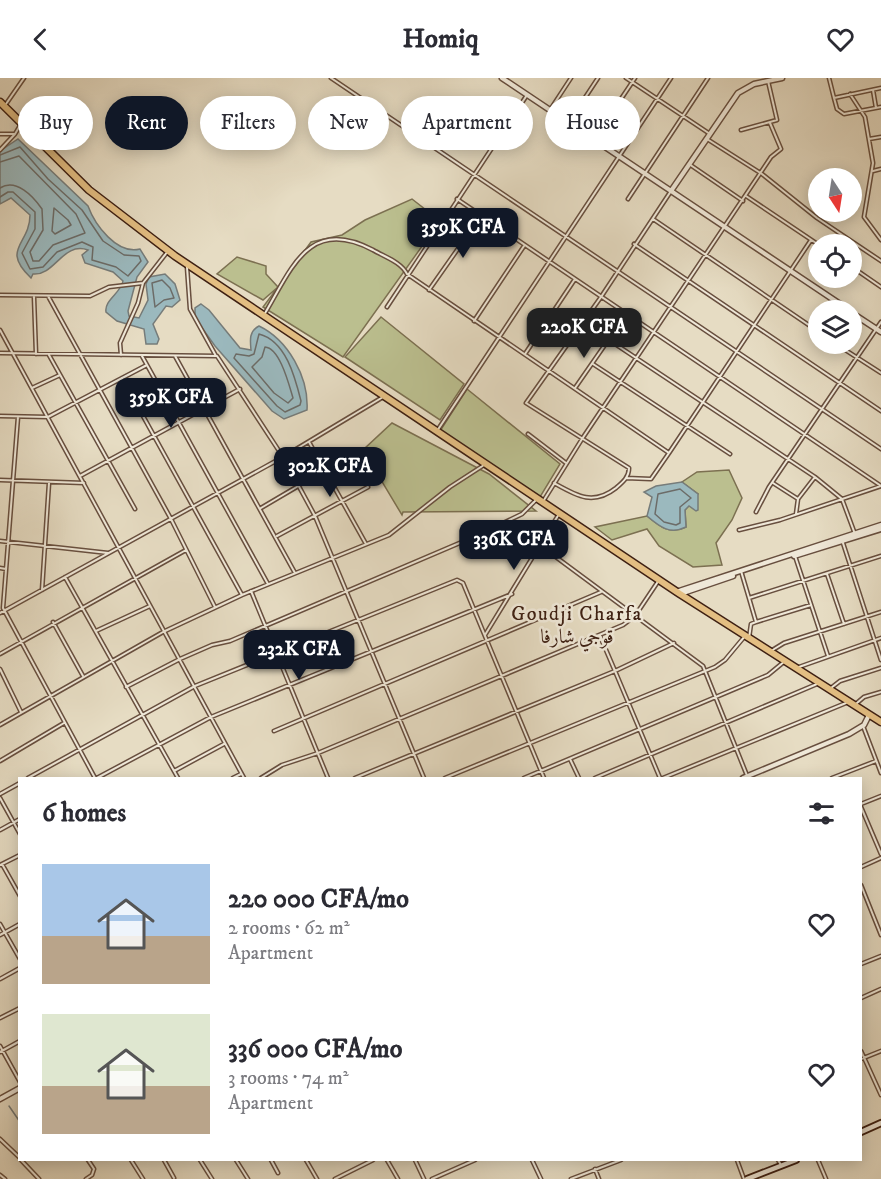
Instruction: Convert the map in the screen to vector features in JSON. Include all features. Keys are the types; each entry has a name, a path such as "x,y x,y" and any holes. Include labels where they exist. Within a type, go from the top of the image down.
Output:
{"highway":[{"path":"0,98 18,120"},
{"path":"48,150 89,190 168,251 658,580 881,722"}],"main road":[{"path":"862,1132 881,1123"},
{"path":"746,1179 793,1161"}],"street":[{"path":"2,103 24,78"},
{"path":"331,78 881,448"},
{"path":"502,78 545,107"},
{"path":"559,96 571,78"},
{"path":"586,96 598,78"},
{"path":"626,78 881,261"},
{"path":"623,96 634,78"},
{"path":"436,432 670,78"},
{"path":"628,199 708,78"},
{"path":"554,483 579,497 594,499 608,494 626,478 629,468 526,403 601,297 634,244 738,93 754,84 782,78"},
{"path":"829,78 840,113 881,107"},
{"path":"741,130 770,123 777,118 768,81"},
{"path":"834,98 881,88"},
{"path":"873,90 876,108"},
{"path":"387,307 406,274 527,94"},
{"path":"850,94 862,111 869,139 873,171 864,217 881,240"},
{"path":"126,687 180,659 264,626 508,521 540,501 762,174 766,164 782,146 770,123"},
{"path":"0,150 18,128"},
{"path":"0,134 15,134"},
{"path":"869,139 881,136"},
{"path":"610,150 832,300"},
{"path":"689,164 743,201"},
{"path":"873,171 881,170"},
{"path":"746,196 808,238"},
{"path":"457,200 881,486"},
{"path":"429,290 481,216"},
{"path":"652,219 808,325"},
{"path":"264,315 292,267 314,245 336,237 365,246 403,267 406,274 669,453"},
{"path":"634,244 881,411"},
{"path":"626,478 651,479 769,299 808,244"},
{"path":"474,321 525,246"},
{"path":"122,356 120,343 141,295 143,283 168,251"},
{"path":"187,264 190,309 216,356 240,389 300,485 386,683 424,777"},
{"path":"862,274 881,287"},
{"path":"524,354 575,279"},
{"path":"0,295 90,296 109,287 143,283"},
{"path":"34,296 36,354"},
{"path":"48,296 171,519 215,607"},
{"path":"862,320 881,332"},
{"path":"582,322 815,477 842,499 855,534"},
{"path":"756,512 772,483 881,322"},
{"path":"0,330 244,777"},
{"path":"574,389 609,339"},
{"path":"0,353 81,356 216,356"},
{"path":"852,354 881,374"},
{"path":"49,355 135,509"},
{"path":"142,356 268,584"},
{"path":"176,356 295,573"},
{"path":"593,364 730,454"},
{"path":"0,416 48,417 147,365"},
{"path":"32,388 60,375"},
{"path":"122,378 242,595"},
{"path":"80,476 240,389"},
{"path":"0,613 283,457 383,397"},
{"path":"18,417 9,542 1,604 95,777"},
{"path":"528,434 566,464"},
{"path":"309,442 366,545"},
{"path":"0,725 163,632 251,591 389,535 450,487 485,464"},
{"path":"796,515 798,500 815,477"},
{"path":"0,480 84,483"},
{"path":"42,590 43,544 49,483"},
{"path":"772,483 798,500"},
{"path":"261,508 300,485"},
{"path":"739,530 796,515 881,486"},
{"path":"277,537 368,487"},
{"path":"484,636 512,594 559,514"},
{"path":"842,540 881,527"},
{"path":"678,593 881,527"},
{"path":"842,540 881,660"},
{"path":"0,541 108,553"},
{"path":"541,546 699,662 706,670 746,777"},
{"path":"0,654 53,622 187,549"},
{"path":"794,555 828,656"},
{"path":"749,598 881,556"},
{"path":"0,568 6,569"},
{"path":"742,572 756,622"},
{"path":"827,574 844,624"},
{"path":"65,577 177,777"},
{"path":"30,777 195,686 457,580 463,583 544,777"},
{"path":"263,777 282,765 318,753 600,636 635,616 658,580"},
{"path":"251,591 328,777"},
{"path":"274,730 601,592"},
{"path":"98,777 211,717 290,687 512,594"},
{"path":"447,777 706,670 725,660 747,637 751,624 811,605"},
{"path":"96,631 150,606"},
{"path":"770,652 784,643 881,612"},
{"path":"53,622 83,676"},
{"path":"600,636 649,755 661,777"},
{"path":"796,668 881,638"},
{"path":"357,777 615,671 674,643"},
{"path":"526,777 768,675 785,661"},
{"path":"0,669 21,712"},
{"path":"829,689 840,681 881,669"},
{"path":"596,777 820,683"},
{"path":"664,777 881,692"},
{"path":"748,777 862,726 869,715"},
{"path":"0,760 64,723"},
{"path":"862,726 881,773"},
{"path":"174,771 225,743"},
{"path":"570,759 579,777"},
{"path":"835,777 876,761"},
{"path":"235,777 242,774"},
{"path":"0,794 18,784"},
{"path":"862,806 881,796"},
{"path":"0,798 18,831"},
{"path":"862,808 881,856 862,866"},
{"path":"0,830 18,820"},
{"path":"18,856 1,865 18,893"},
{"path":"862,888 881,935"},
{"path":"862,901 866,899"},
{"path":"0,924 18,956"},
{"path":"0,935 18,925"},
{"path":"862,964 881,957"},
{"path":"0,979 18,969"},
{"path":"862,998 881,989"},
{"path":"0,1018 18,1009"},
{"path":"1,1051 18,1042"},
{"path":"0,1046 18,1079"},
{"path":"881,1051 862,1059 881,1095"},
{"path":"0,1099 18,1089"},
{"path":"0,1139 18,1157"},
{"path":"22,1161 39,1179"},
{"path":"86,1179 92,1175 94,1169 89,1161"},
{"path":"132,1161 143,1179"},
{"path":"165,1161 174,1178"},
{"path":"201,1161 212,1179"},
{"path":"237,1161 248,1179"},
{"path":"272,1161 278,1173"},
{"path":"307,1161 317,1179"},
{"path":"335,1179 371,1161"},
{"path":"388,1161 398,1179"},
{"path":"415,1161 424,1179"},
{"path":"432,1179 473,1161"},
{"path":"533,1161 542,1179"},
{"path":"571,1179 618,1161"},
{"path":"737,1161 746,1179"},
{"path":"779,1161 781,1165"},
{"path":"818,1161 826,1179"},
{"path":"595,1169 599,1179"},
{"path":"0,1175 5,1179"}],"green space":[{"path":"412,199 440,221 343,357 263,307 311,242 342,235 365,220"},
{"path":"237,257 266,266 266,274 278,287 263,300 217,274"},
{"path":"381,317 464,384 440,420 345,357"},
{"path":"467,389 560,464 540,497 440,431"},
{"path":"392,423 489,474 536,511 403,512 402,515 363,450"},
{"path":"729,470 742,498 732,520 716,543 722,565 693,567 659,546 647,529 612,540 595,527 647,516 665,529 675,530 686,527 685,510 698,494 682,482 697,472"}],"water":[{"path":"18,139 18,150 29,150 88,206 101,230 108,237 131,250 140,249 148,262 137,277 128,311 129,316 139,318 148,300 146,284 149,277 165,274 175,284 180,300 172,307 166,306 153,324 159,339 157,344 146,344 144,329 117,321 106,312 108,304 123,281 113,272 85,263 82,255 88,250 72,250 47,270 33,274 31,278 22,268 17,253 29,225 30,215 11,198 0,204 0,151"},
{"path":"201,304 209,310 240,348 251,350 252,333 259,326 279,340 295,361 300,373 307,397 307,410 284,419 272,411 215,346 195,318 195,308"},
{"path":"682,482 698,494 698,510 689,506 685,510 686,527 675,530 665,529 647,516 652,497 644,492 656,486"}],"waterway":[{"path":"9,1106 18,1119"}],"district":[{"name":"Goudji Charfa قوجي شارفا","path":"577,624"}]}
